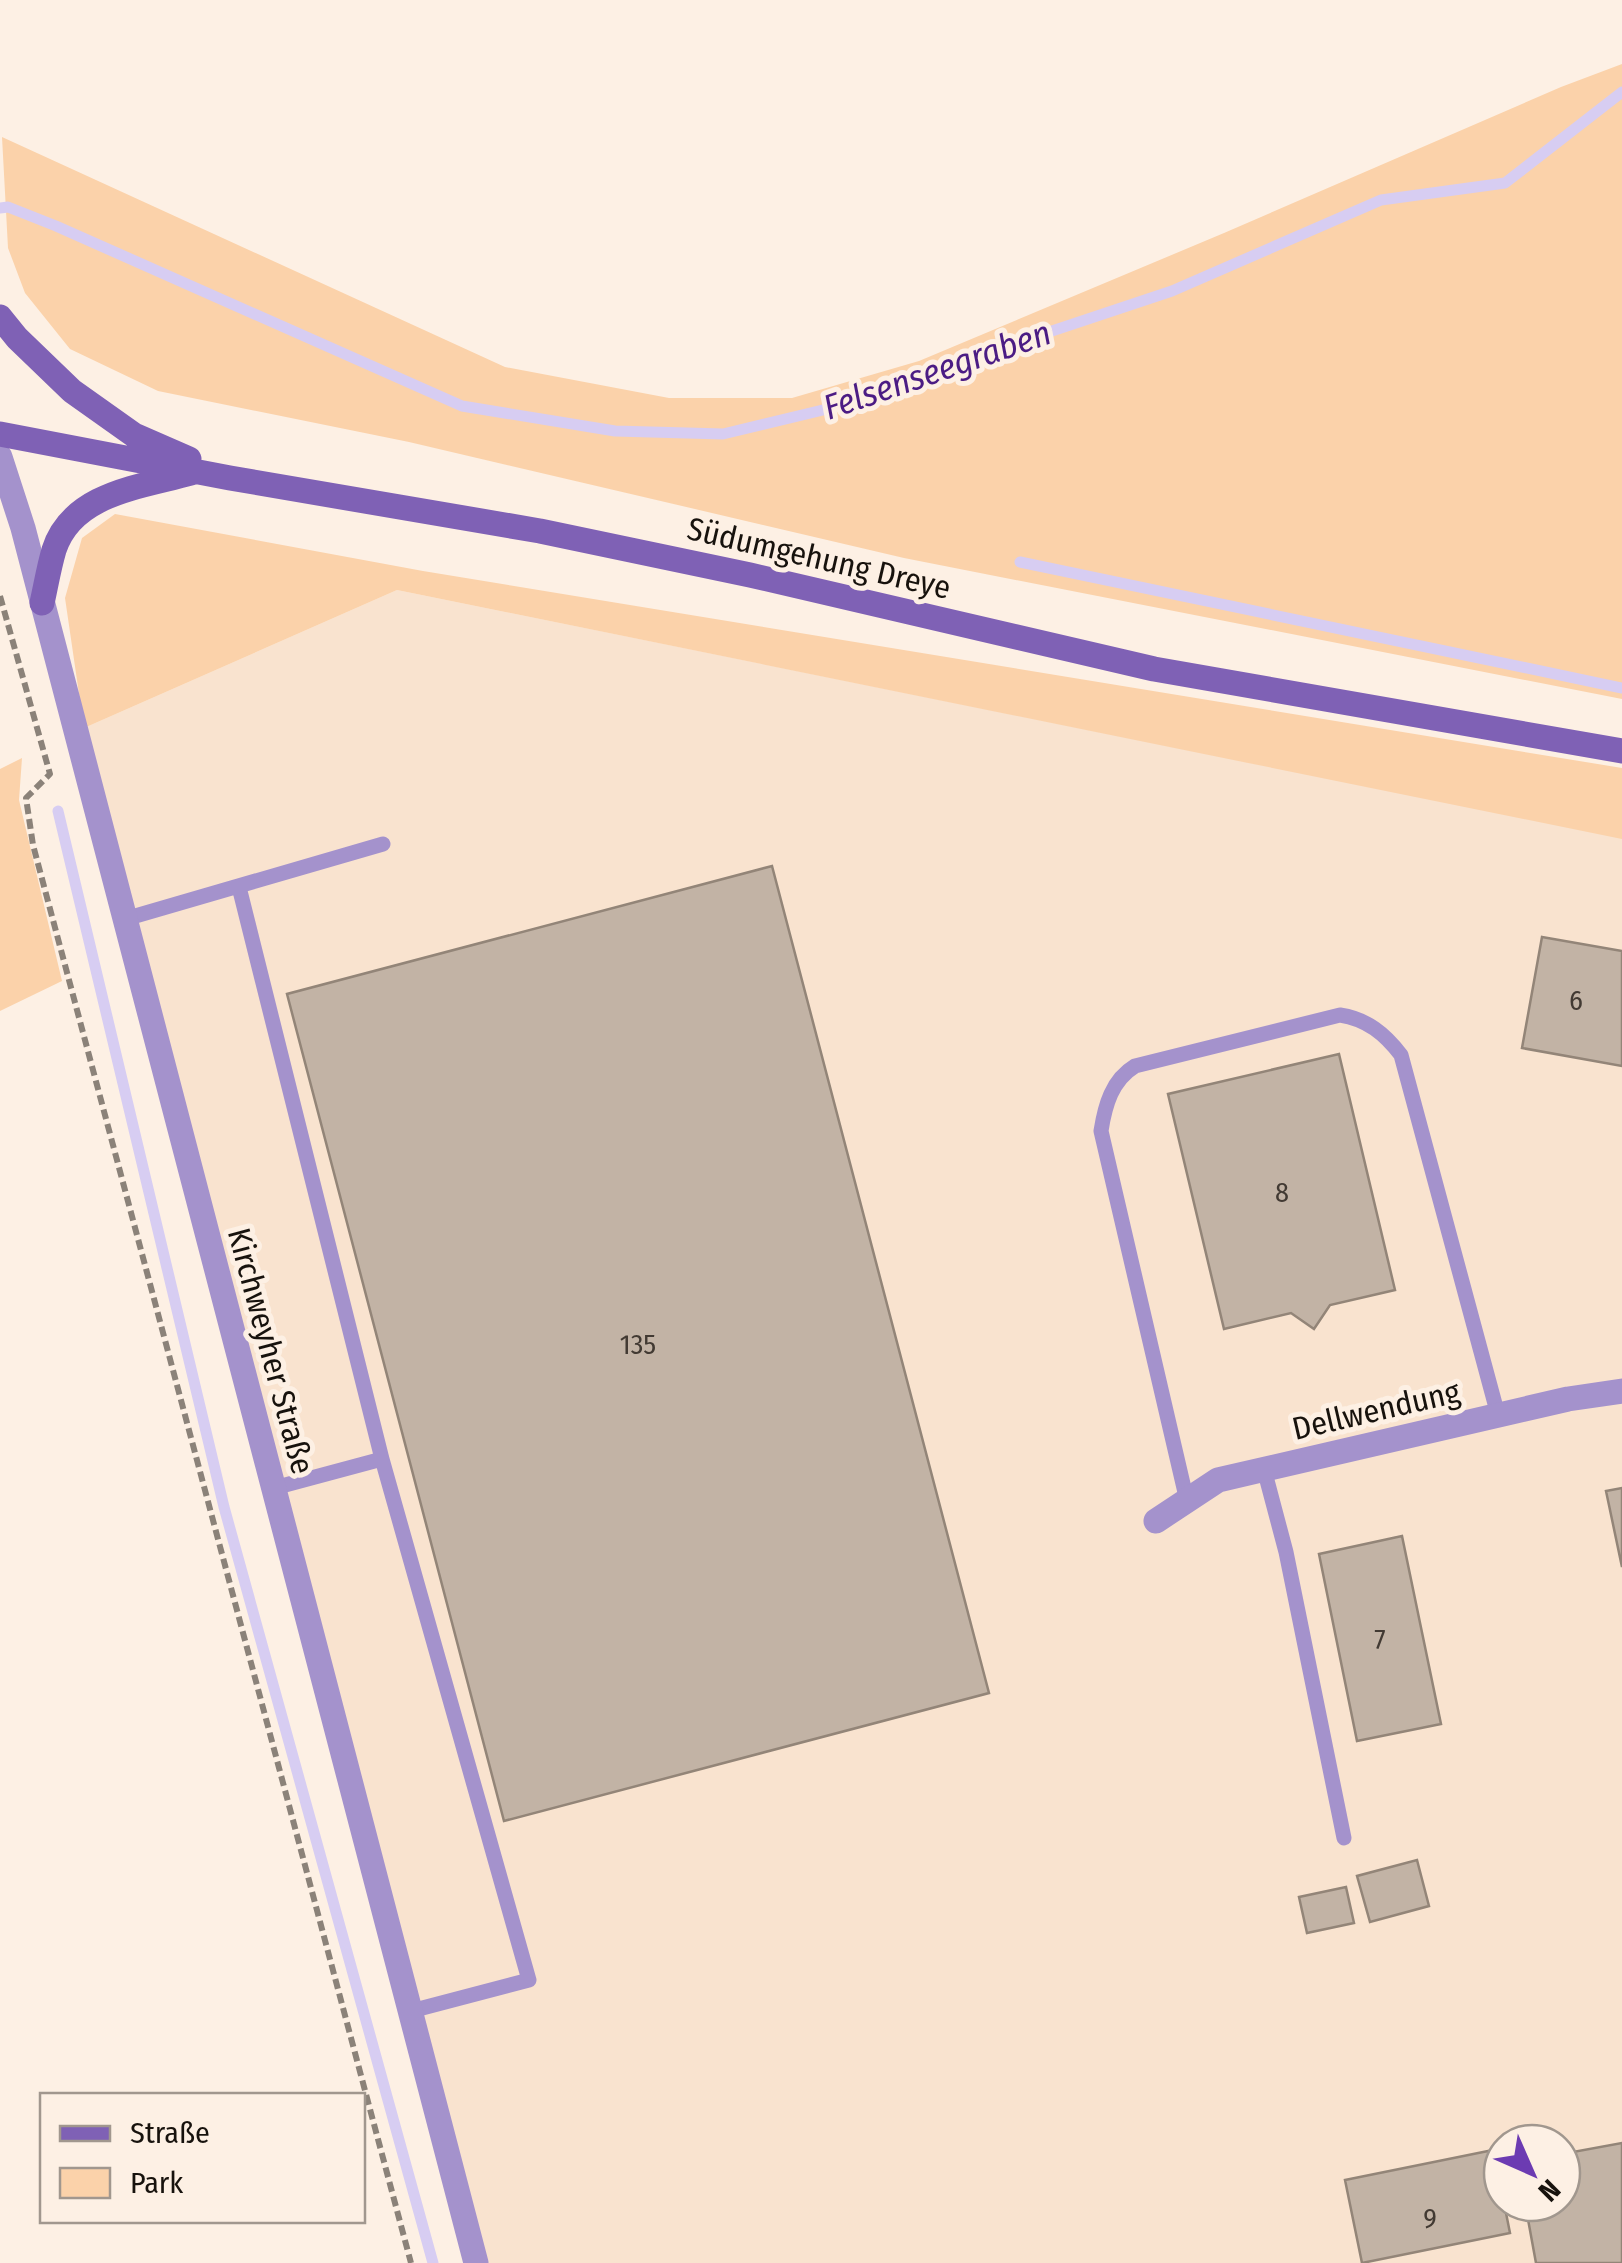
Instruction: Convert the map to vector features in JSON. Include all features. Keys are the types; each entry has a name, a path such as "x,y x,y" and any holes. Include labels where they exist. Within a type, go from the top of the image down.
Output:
{"main road":[{"path":"0,317 72,391 134,434 230,478"},
{"name":"Südumgehung Dreye","path":"0,434 540,531 750,574 1154,669 1622,751"},
{"path":"42,603 55,546 73,516 98,499 197,472"}],"street":[{"name":"Kirchweyher Straße","path":"0,457 23,528 476,2263"},
{"name":"Dellwendung","path":"1156,1521 1218,1480 1622,1390"}],"lane":[{"path":"124,919 383,844"},
{"path":"239,886 382,1459 530,1980 411,2011"},
{"path":"1187,1500 1102,1130 1108,1097 1125,1072 1135,1066 1340,1015 1364,1022 1386,1037 1401,1055 1498,1415"},
{"path":"274,1488 382,1459"},
{"path":"1264,1469 1286,1552 1344,1838"}],"path":[{"path":"0,596 50,774 26,798 34,845 411,2263"}],"shaded area":[{"path":"397,590 1622,838 1622,2263 487,2263 84,728"}],"green space":[{"path":"1622,64 1622,699 904,558 409,442 158,391 70,349 25,293 8,248 2,137 505,367 669,398 792,398 919,361"},
{"path":"115,514 423,571 1622,768 1622,839 397,590 84,728 65,598 82,538"},
{"path":"22,758 19,800 62,981 0,1011 0,769"}],"building":[{"path":"772,866 989,1693 504,1821 287,994"},
{"path":"1542,937 1622,951 1622,1066 1522,1048"},
{"path":"1339,1054 1395,1290 1330,1305 1314,1329 1291,1313 1224,1329 1168,1094"},
{"path":"1622,1488 1622,1567 1606,1491"},
{"path":"1402,1536 1441,1724 1357,1741 1319,1554"},
{"path":"1417,1860 1429,1906 1370,1922 1357,1876"},
{"path":"1346,1887 1354,1923 1307,1933 1299,1897"},
{"path":"1622,2143 1622,2263 1536,2263 1529,2223 1582,2223 1582,2150"},
{"path":"1482,2152 1482,2223 1508,2223 1510,2233 1362,2263 1345,2180"}],"waterway":[{"name":"Felsenseegraben","path":"0,208 8,207 56,226 462,406 615,431 723,434 877,397 965,360 1172,291 1381,200 1505,183 1622,92"},
{"path":"1020,562 1622,688"},
{"path":"58,811 224,1507 433,2263"}]}
